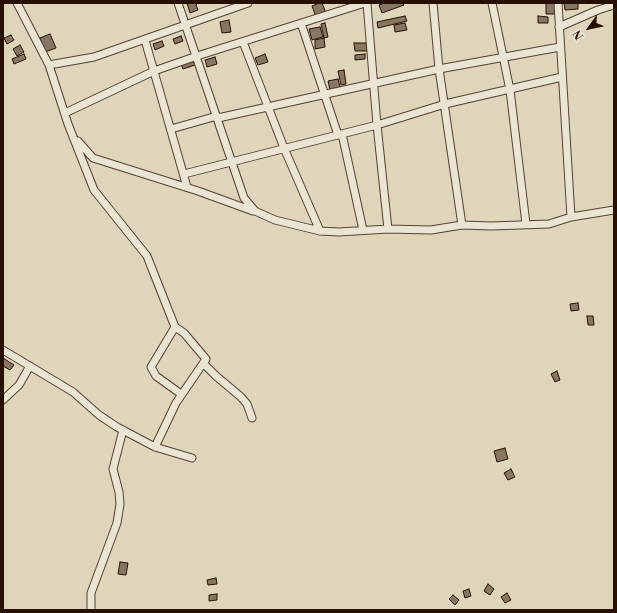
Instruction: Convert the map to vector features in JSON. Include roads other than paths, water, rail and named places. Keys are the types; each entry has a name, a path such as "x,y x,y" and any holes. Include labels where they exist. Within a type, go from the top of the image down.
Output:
{"street":[{"path":"17,3 49,65 94,190 147,256 175,327 184,333 206,360 181,394 155,447"},
{"path":"178,3 218,117 244,198 255,211"},
{"path":"49,65 94,58 248,3"},
{"path":"66,113 154,71 366,3 374,84 376,125 388,229"},
{"path":"433,3 439,69 446,104 462,225"},
{"path":"492,3 510,90 526,224"},
{"path":"558,3 571,217"},
{"path":"559,27 598,10 614,5"},
{"path":"302,24 340,134 363,230"},
{"path":"145,40 187,187"},
{"path":"243,42 269,105 284,148 320,231"},
{"path":"171,129 269,105 374,84 439,69 502,56 560,47"},
{"path":"184,174 376,125 446,104 562,77"},
{"path":"75,138 93,158 187,187 255,211 275,220 320,231 388,229 431,230 462,225 491,226 549,224 571,217 614,210"},
{"path":"175,327 151,367 156,376 181,394"},
{"path":"3,350 73,392 99,415 123,430 155,447 192,458"},
{"path":"204,364 241,397 252,418"},
{"path":"3,400 19,384 30,366"},
{"path":"91,610 91,594 99,575 104,555 117,523 120,504 119,492 113,469 123,430"}]}
